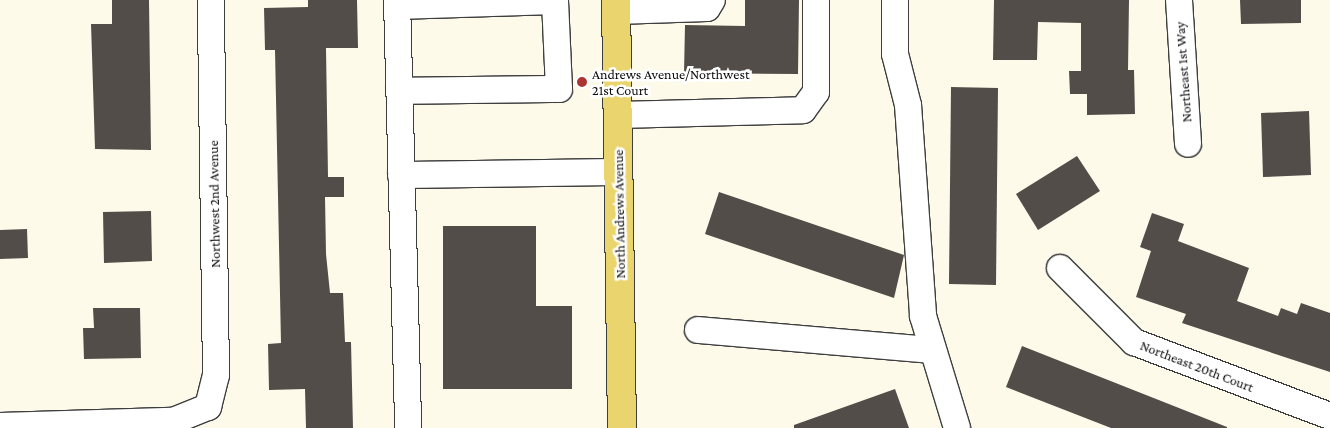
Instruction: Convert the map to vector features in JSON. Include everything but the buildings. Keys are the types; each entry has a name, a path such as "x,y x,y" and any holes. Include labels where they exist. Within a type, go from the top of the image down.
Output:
{"main road":[{"name":"North Andrews Avenue","path":"616,6 622,428"}],"street":[{"name":"Northwest 2nd Avenue","path":"0,426 173,420 208,407 216,375 211,0"},
{"path":"616,6 707,8 712,0"},
{"path":"618,115 803,110 816,92 816,0"},
{"path":"895,0 895,54 908,105 923,316 931,350 957,428"},
{"name":"Northeast 1st Way","path":"1179,0 1188,144"},
{"path":"399,91 558,89 554,1 397,3 399,91 401,175 408,428"},
{"path":"401,175 618,172"},
{"name":"Northeast 20th Court","path":"1060,268 1134,342 1330,416"},
{"path":"698,330 931,350"}],"place":[{"name":"Andrews Avenue/Northwest 21st Court","path":"582,82"}]}
